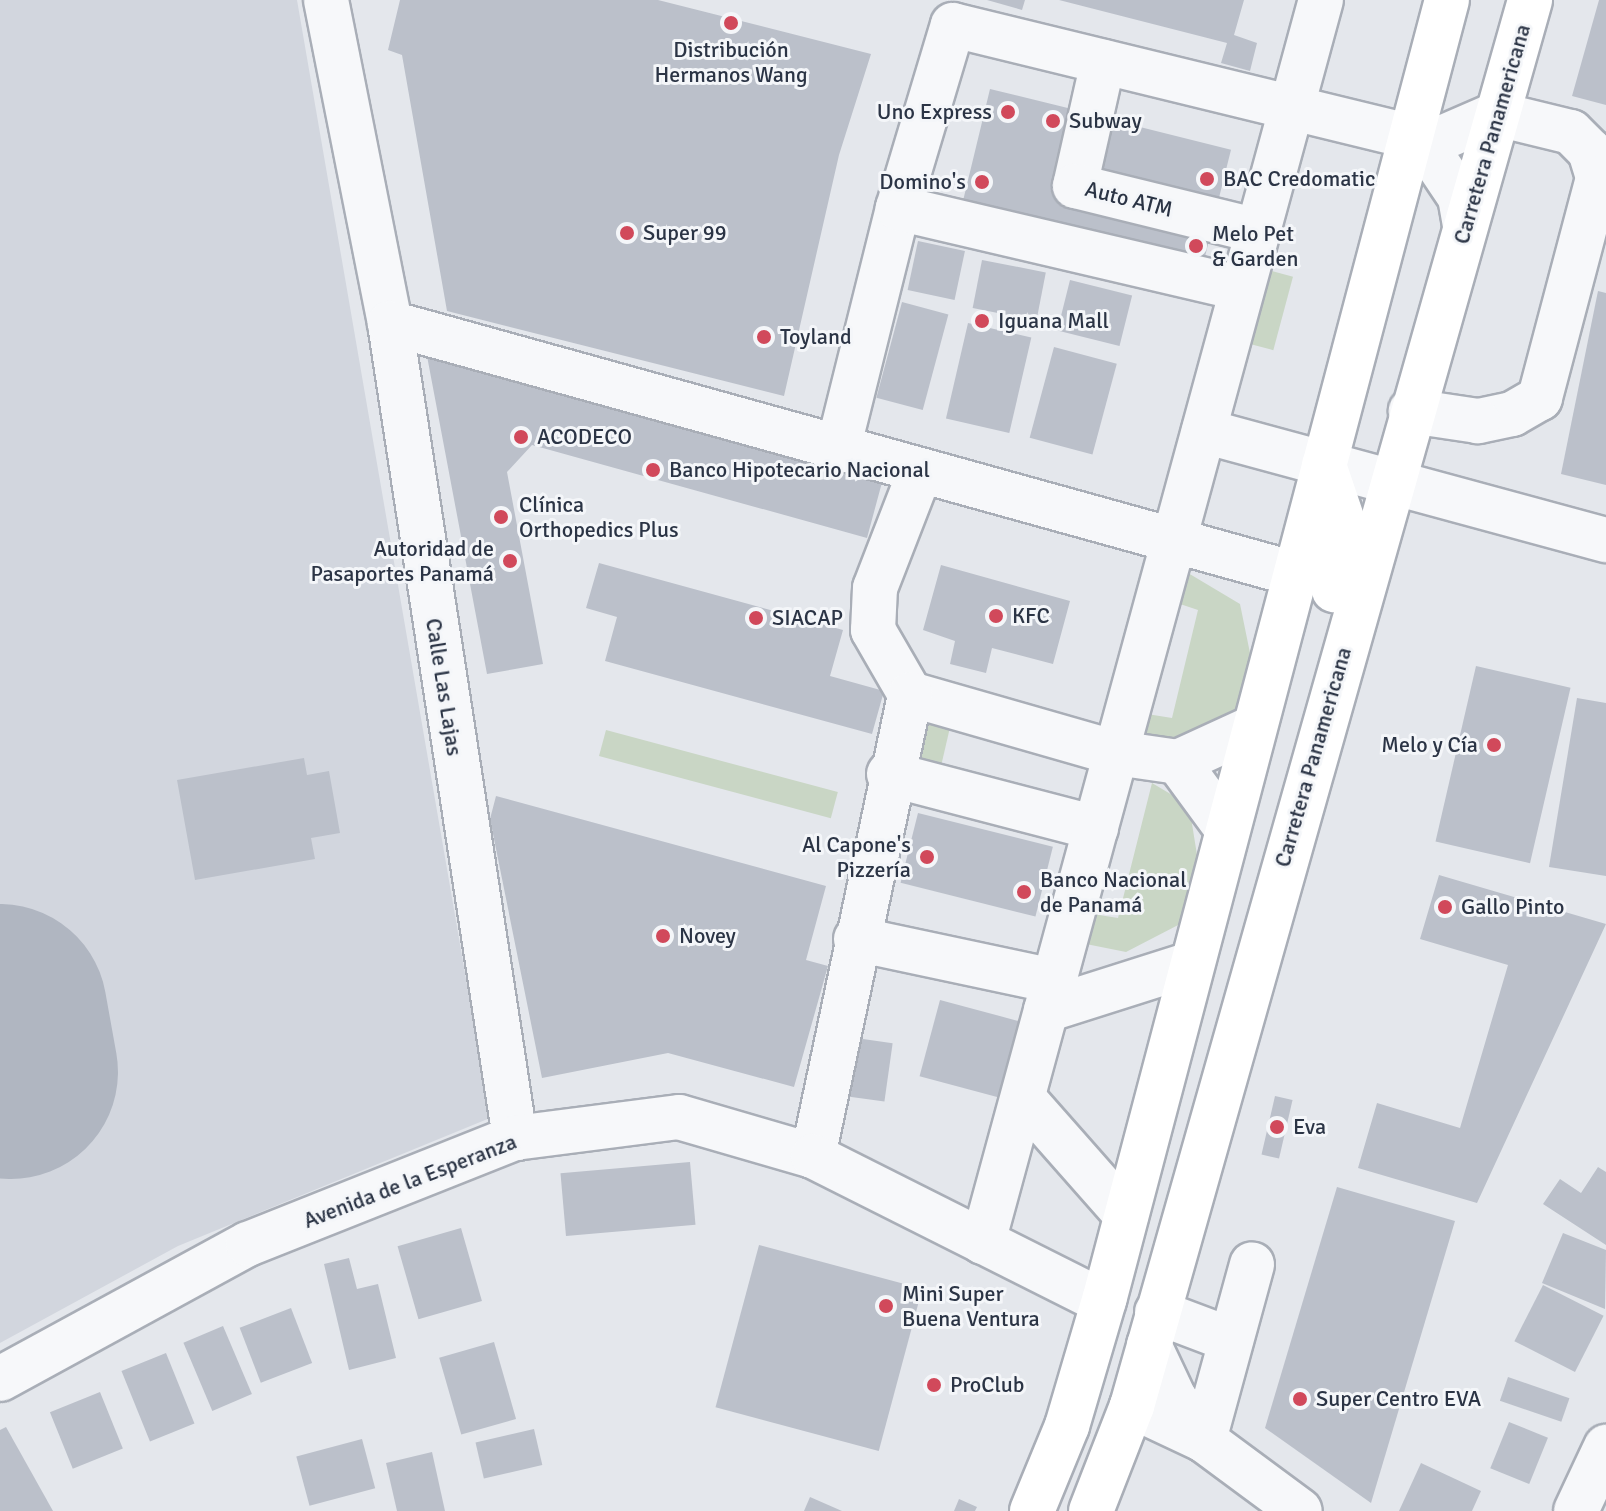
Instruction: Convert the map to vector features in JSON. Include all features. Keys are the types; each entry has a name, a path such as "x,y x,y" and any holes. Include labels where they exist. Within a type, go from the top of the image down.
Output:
{"highway":[{"path":"1032,1511 1067,1426 1103,1302 1447,0"},
{"name":"Carretera Panamericana","path":"1091,1511 1132,1406 1391,481 1530,0"},
{"path":"1249,983 1241,958 1243,930 1343,551 1341,504 1324,465"},
{"path":"1124,1220 1126,1317 1109,1388 1132,1406"}],"street":[{"name":"Calle Las Lajas","path":"326,0 390,323 515,1138"},
{"path":"983,1242 1321,0"},
{"path":"838,449 898,208 953,25 1411,137 1444,137 1497,114 1571,132 1590,151 1598,178 1556,357 1540,398 1512,414 1478,421 1411,411"},
{"name":"Auto ATM","path":"1103,62 1075,186 1258,231"},
{"path":"1411,137 1431,154 1460,197 1465,225"},
{"path":"898,208 1242,289"},
{"path":"390,323 1295,574"},
{"path":"1204,431 1606,540"},
{"path":"920,472 875,588 873,630 910,694 1116,753 1178,762 1254,727"},
{"path":"813,1156 889,774 910,694"},
{"path":"1178,762 1227,829"},
{"path":"889,774 1096,828"},
{"path":"856,939 1050,996 1191,964"},
{"path":"1023,1098 1124,1220"},
{"name":"Avenida de la Esperanza","path":"0,1379 248,1244 515,1138 679,1117 813,1156 1103,1302"},
{"path":"1204,1440 1252,1264"},
{"path":"1204,1440 1174,1398 1153,1328 1231,1340"},
{"path":"1132,1406 1204,1440 1300,1511"},
{"path":"1576,1511 1606,1447"}],"shaded area":[{"path":"0,0 297,0 490,1118 178,1246 0,1343"}],"green space":[{"path":"1264,269 1293,277 1273,350 1244,342"},
{"path":"1183,570 1240,604 1250,653 1235,722 1179,752 1141,744 1147,714 1172,718 1198,610 1174,602"},
{"path":"920,715 951,722 940,770 909,763"},
{"path":"606,730 838,792 831,818 599,756"},
{"path":"1152,783 1189,805 1197,855 1182,923 1126,952 1086,944 1093,914 1118,918"}],"building":[{"name":"Super 99","path":"400,0 658,0 871,54 839,155 784,396 447,311 402,55 388,50"},
{"path":"987,0 1025,0 1022,10"},
{"path":"1059,0 1244,0 1234,35 1257,43 1250,71 1221,63 1227,43"},
{"path":"1599,0 1606,0 1606,105 1572,96"},
{"path":"990,89 1084,112 1065,191 1212,228 1203,265 962,205"},
{"path":"1100,117 1231,150 1215,215 1084,182"},
{"path":"918,241 965,251 955,300 908,290"},
{"path":"982,260 1046,272 1036,321 973,308"},
{"path":"1070,280 1132,295 1120,346 1057,330"},
{"path":"1598,291 1606,293 1606,485 1561,474"},
{"path":"902,302 948,314 923,410 876,398"},
{"path":"968,323 1031,338 1009,433 946,418"},
{"path":"1054,347 1117,364 1092,455 1030,438"},
{"path":"427,356 884,475 867,538 532,445 507,472 543,664 487,674"},
{"path":"599,563 843,630 830,676 884,691 872,734 605,661 617,617 586,608"},
{"name":"KFC","path":"941,565 1070,601 1053,664 992,648 986,673 950,664 955,641 923,630"},
{"path":"1476,666 1571,688 1530,863 1436,841"},
{"path":"1577,698 1606,703 1606,876 1549,867"},
{"path":"304,758 307,775 329,771 340,833 311,838 315,859 195,880 177,780"},
{"name":"Novey","path":"496,796 826,886 806,960 828,966 794,1087 668,1053 542,1078 490,819"},
{"path":"918,813 1053,847 1035,916 901,883"},
{"path":"1439,875 1606,924 1477,1203 1358,1168 1377,1103 1460,1128 1508,965 1420,939"},
{"path":"940,1000 1026,1023 1006,1099 920,1076"},
{"path":"856,1038 893,1043 884,1102 848,1096"},
{"name":"Eva","path":"1275,1096 1293,1100 1279,1159 1262,1154"},
{"path":"690,1162 695,1225 566,1236 560,1173"},
{"path":"1598,1167 1606,1172 1606,1245 1543,1204 1560,1179 1581,1193"},
{"path":"1337,1187 1455,1221 1371,1503 1265,1428"},
{"path":"461,1228 482,1301 419,1319 398,1246"},
{"path":"1563,1233 1606,1250 1605,1309 1542,1283"},
{"path":"759,1245 922,1289 879,1451 716,1407"},
{"path":"349,1258 357,1289 378,1284 396,1358 349,1370 324,1264"},
{"path":"1543,1285 1604,1316 1575,1372 1514,1341"},
{"path":"291,1308 312,1363 261,1383 240,1328"},
{"path":"223,1326 252,1394 212,1411 183,1343"},
{"path":"494,1342 516,1419 461,1435 439,1358"},
{"path":"166,1353 194,1423 150,1441 121,1371"},
{"path":"1508,1377 1569,1398 1561,1422 1500,1401"},
{"path":"100,1392 123,1449 73,1469 50,1412"},
{"path":"1509,1422 1548,1438 1529,1484 1490,1468"},
{"path":"6,1427 53,1511 0,1511 0,1430"},
{"path":"534,1429 542,1465 484,1479 476,1442"},
{"path":"362,1439 375,1488 310,1506 296,1457"},
{"path":"432,1452 445,1511 397,1511 386,1463"},
{"path":"1421,1463 1481,1491 1472,1511 1399,1511"},
{"path":"810,1497 842,1511 804,1511"},
{"path":"959,1499 977,1507 975,1511 954,1511"}],"runway":[{"path":"0,1011 11,1072"}],"place":[{"name":"Distribución Hermanos Wang","path":"731,23"},
{"name":"Uno Express","path":"1008,112"},
{"name":"Subway","path":"1053,121"},
{"name":"BAC Credomatic","path":"1207,179"},
{"name":"Domino's","path":"982,182"},
{"name":"Super 99","path":"627,233"},
{"name":"Melo Pet & Garden","path":"1196,246"},
{"name":"Iguana Mall","path":"982,321"},
{"name":"Toyland","path":"764,337"},
{"name":"ACODECO","path":"521,437"},
{"name":"Banco Hipotecario Nacional","path":"653,470"},
{"name":"Clínica Orthopedics Plus","path":"501,517"},
{"name":"Autoridad de Pasaportes Panamá","path":"510,561"},
{"name":"KFC","path":"996,616"},
{"name":"SIACAP","path":"756,618"},
{"name":"Melo y Cía","path":"1494,745"},
{"name":"Al Capone's Pizzería","path":"927,857"},
{"name":"Banco Nacional de Panamá","path":"1024,892"},
{"name":"Gallo Pinto","path":"1445,907"},
{"name":"Novey","path":"663,936"},
{"name":"Eva","path":"1277,1127"},
{"name":"Mini Super Buena Ventura","path":"886,1306"},
{"name":"ProClub","path":"934,1385"},
{"name":"Super Centro EVA","path":"1300,1399"}]}
